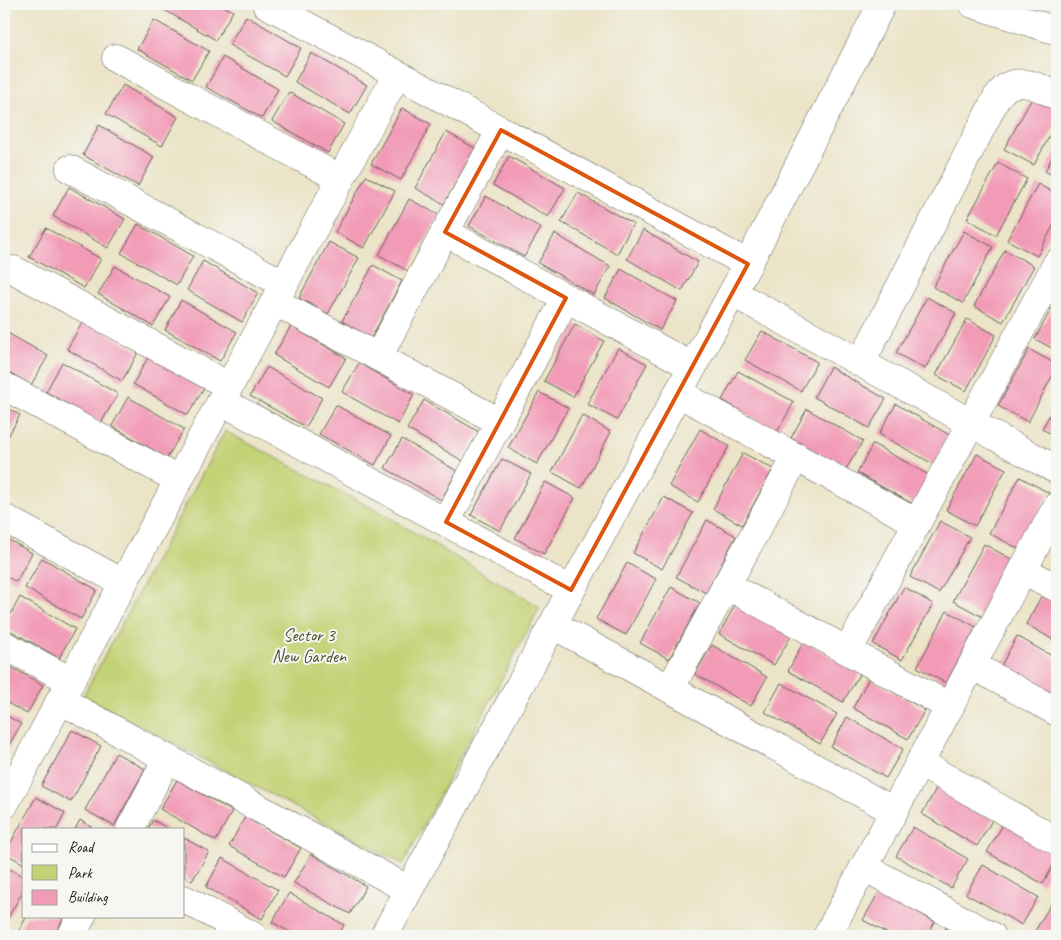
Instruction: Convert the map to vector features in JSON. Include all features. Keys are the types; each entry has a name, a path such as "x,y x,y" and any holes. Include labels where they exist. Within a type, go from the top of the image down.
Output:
{"street":[{"path":"266,4 748,264"},
{"path":"384,936 733,293 882,4"},
{"path":"973,4 1057,31"},
{"path":"116,58 341,178"},
{"path":"4,805 11,773 65,691 397,74"},
{"path":"861,363 997,97 1008,86 1021,83 1042,88 1057,96"},
{"path":"378,357 501,130"},
{"path":"70,169 279,293 378,357 500,422"},
{"path":"446,232 693,367"},
{"path":"848,651 1057,263"},
{"path":"14,270 446,522 571,590"},
{"path":"733,293 1057,470"},
{"path":"446,522 566,298"},
{"path":"4,386 178,480"},
{"path":"678,393 917,523"},
{"path":"670,689 796,457"},
{"path":"827,936 1057,506"},
{"path":"4,518 124,583"},
{"path":"1023,570 1057,588"},
{"path":"726,585 950,707"},
{"path":"553,625 894,811"},
{"path":"4,645 65,691 168,759 409,890"},
{"path":"972,665 1057,712"},
{"path":"131,828 168,759"},
{"path":"920,763 1057,841"},
{"path":"864,867 992,936"},
{"path":"185,900 237,933"},
{"path":"71,936 81,918"}],"highlighted area":[{"path":"501,130 748,264 571,590 446,522 566,298 445,232"}],"green space":[{"name":"Sector 3 New Garden","path":"225,431 385,515 540,607 403,864 83,696"}],"building":[{"path":"163,4 220,4 233,11 216,40 161,8"},
{"path":"246,16 301,48 285,76 229,45"},
{"path":"154,20 209,51 192,80 137,49"},
{"path":"311,53 367,85 350,114 295,82"},
{"path":"223,57 278,89 262,118 206,87"},
{"path":"123,85 178,117 162,146 106,114"},
{"path":"289,92 344,124 328,153 272,121"},
{"path":"1035,93 1057,105 1057,122 1034,165 1004,149"},
{"path":"402,108 431,124 401,180 371,164"},
{"path":"99,125 154,157 138,186 83,155"},
{"path":"446,132 475,148 444,204 415,188"},
{"path":"1057,148 1057,178 1045,171"},
{"path":"509,156 565,188 548,217 493,185"},
{"path":"998,163 1027,179 996,235 967,219"},
{"path":"366,176 395,191 364,248 335,232"},
{"path":"1038,184 1057,195 1057,219 1037,256 1007,240"},
{"path":"69,187 125,219 108,248 53,216"},
{"path":"578,193 633,224 617,254 561,222"},
{"path":"486,196 541,228 524,257 469,226"},
{"path":"409,199 439,215 408,271 379,255"},
{"path":"138,224 193,256 177,285 121,253"},
{"path":"46,228 101,259 84,288 29,257"},
{"path":"643,230 698,262 682,291 627,259"},
{"path":"964,231 993,247 963,303 933,287"},
{"path":"555,234 610,266 594,295 538,263"},
{"path":"329,242 359,258 328,314 299,298"},
{"path":"1005,250 1034,266 1003,322 974,306"},
{"path":"203,261 258,293 242,322 187,290"},
{"path":"373,265 402,281 371,338 342,321"},
{"path":"115,266 170,297 153,326 98,294"},
{"path":"621,269 677,301 660,330 605,298"},
{"path":"927,297 956,313 925,369 896,353"},
{"path":"1057,298 1057,351 1035,339"},
{"path":"181,300 237,332 220,361 165,330"},
{"path":"967,319 996,335 966,391 936,375"},
{"path":"84,320 139,351 122,381 67,349"},
{"path":"575,324 604,341 573,397 544,381"},
{"path":"291,326 346,358 329,387 274,355"},
{"path":"4,331 48,356 31,385 4,369"},
{"path":"762,331 817,362 801,391 745,360"},
{"path":"618,348 647,364 617,420 587,404"},
{"path":"1029,349 1057,365 1057,367 1028,422 998,406"},
{"path":"150,354 205,386 188,415 133,384"},
{"path":"62,362 118,394 101,423 46,392"},
{"path":"359,363 414,395 398,424 342,392"},
{"path":"267,367 322,398 306,427 250,396"},
{"path":"830,367 886,399 869,428 814,397"},
{"path":"738,371 794,402 777,432 722,400"},
{"path":"539,392 568,408 537,464 508,448"},
{"path":"128,397 184,429 167,458 112,426"},
{"path":"424,400 479,432 463,461 407,429"},
{"path":"1057,401 1057,437 1042,429"},
{"path":"896,404 951,436 935,465 879,434"},
{"path":"336,405 391,436 375,465 319,434"},
{"path":"4,406 20,415 4,444"},
{"path":"807,409 863,441 846,469 791,438"},
{"path":"582,415 611,432 581,488 552,472"},
{"path":"700,429 729,446 698,502 669,486"},
{"path":"402,439 457,471 441,500 385,468"},
{"path":"873,444 929,475 913,504 857,473"},
{"path":"743,453 773,469 742,525 713,509"},
{"path":"977,454 1006,469 975,526 946,510"},
{"path":"502,459 531,474 500,531 471,515"},
{"path":"1020,477 1049,493 1019,549 989,533"},
{"path":"545,482 575,498 544,554 515,538"},
{"path":"664,497 693,513 662,569 633,553"},
{"path":"707,520 736,536 706,593 676,577"},
{"path":"940,521 970,537 939,593 910,577"},
{"path":"4,537 32,553 16,582 4,575"},
{"path":"984,544 1013,560 983,617 953,601"},
{"path":"42,558 97,590 81,619 25,588"},
{"path":"627,563 656,579 626,635 596,619"},
{"path":"671,587 700,603 669,659 640,643"},
{"path":"904,587 933,604 902,660 873,644"},
{"path":"4,591 9,594 4,604"},
{"path":"1042,595 1057,603 1057,642 1026,624"},
{"path":"20,597 75,629 59,658 4,627"},
{"path":"735,605 791,636 774,665 719,634"},
{"path":"947,611 976,627 946,683 917,667"},
{"path":"1017,636 1057,659 1056,697 1001,666"},
{"path":"804,641 860,673 843,702 788,671"},
{"path":"712,645 767,677 751,706 695,674"},
{"path":"4,663 43,685 27,714 4,701"},
{"path":"869,678 925,710 908,739 853,708"},
{"path":"781,683 837,714 820,744 765,712"},
{"path":"4,714 21,724 4,754"},
{"path":"847,717 903,749 886,778 831,747"},
{"path":"72,730 101,746 71,802 41,786"},
{"path":"116,753 145,769 114,826 85,810"},
{"path":"177,780 232,811 216,841 160,809"},
{"path":"938,785 994,817 977,846 922,814"},
{"path":"36,797 65,813 58,828 22,828 22,863 5,853"},
{"path":"245,817 301,848 284,877 229,846"},
{"path":"80,820 92,828 76,828"},
{"path":"153,820 166,828 149,828"},
{"path":"1004,823 1057,854 1057,858 1043,884 987,852"},
{"path":"913,827 968,859 951,888 896,856"},
{"path":"185,839 209,852 192,881 185,877"},
{"path":"311,854 366,886 350,914 294,883"},
{"path":"222,858 278,890 262,919 206,887"},
{"path":"983,865 1038,897 1022,925 966,894"},
{"path":"4,866 22,876 22,893 4,925"},
{"path":"880,890 935,922 927,936 892,936 863,920"},
{"path":"289,893 344,925 338,936 297,936 272,922"},
{"path":"1052,902 1057,905 1057,936 1044,936 1035,931"},
{"path":"26,918 64,918 54,936 16,936"},
{"path":"946,928 959,936 941,936"}]}
